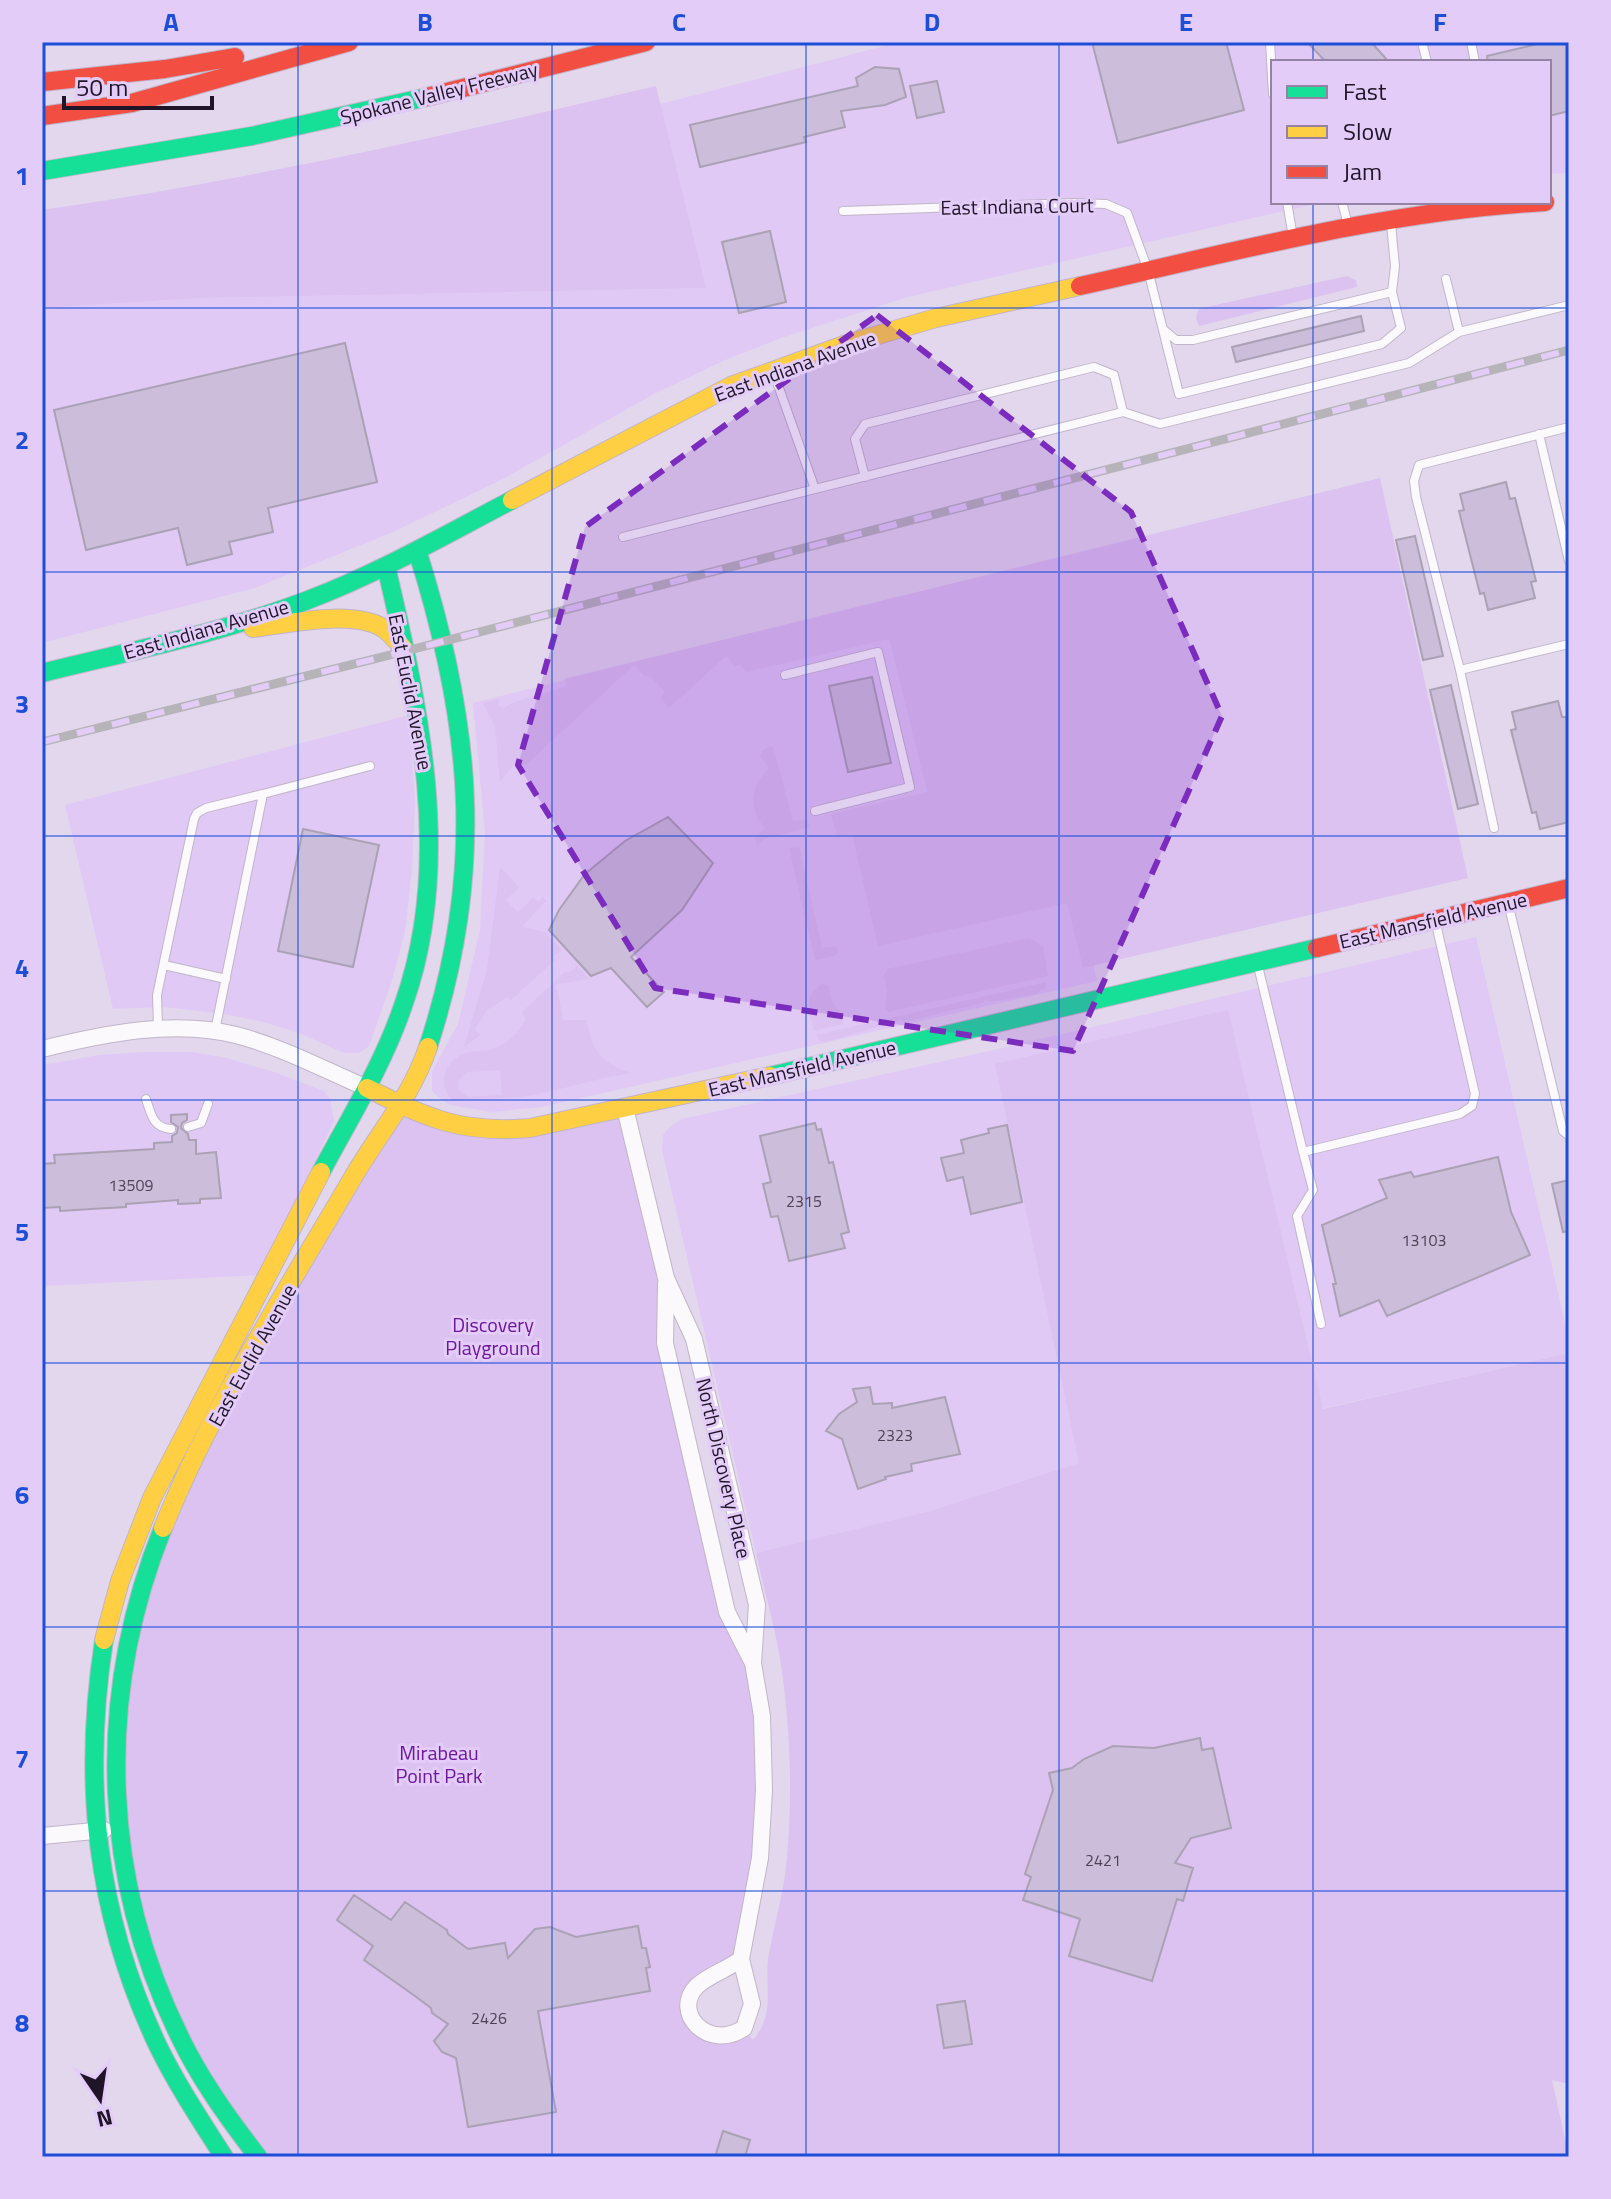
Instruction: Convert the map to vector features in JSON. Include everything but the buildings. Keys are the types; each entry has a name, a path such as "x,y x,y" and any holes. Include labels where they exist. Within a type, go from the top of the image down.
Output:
{"main road":[{"path":"42,82 165,69 332,42"},
{"path":"42,116 132,103 349,42"},
{"name":"Spokane Valley Freeway","path":"42,171 266,133 381,108 646,42"},
{"name":"East Indiana Avenue","path":"42,673 210,632 308,600 386,566 731,386 847,344 936,318 1293,238 1452,206 1485,204"},
{"name":"East Euclid Avenue","path":"258,2157 206,2084 166,2008 138,1928 119,1827 113,1762 121,1679 138,1595 170,1510 230,1389 374,1144 419,1074 440,1014 453,963 463,887 467,819 464,750 457,696 432,593 417,550"},
{"name":"East Euclid Avenue","path":"224,2157 176,2083 141,2012 120,1955 94,1831 92,1746 107,1626 147,1508 341,1133 384,1058 413,975 426,900 428,785 406,651 386,566"},
{"path":"210,632 342,620 367,622 382,627 406,651"},
{"name":"East Mansfield Avenue","path":"367,1088 459,1128 497,1132 530,1128 843,1060 1569,888"}],"street":[{"name":"East Mansfield Avenue","path":"42,1049 106,1035 158,1029 235,1034 367,1088"},
{"name":"North Discovery Place","path":"625,1108 666,1278 694,1339 757,1605 753,1663 764,1752 763,1833 751,1916 741,1959 752,2004 744,2028 728,2036 710,2035 691,2017 691,1995 706,1980 741,1959"},
{"name":"North Discovery Place","path":"666,1278 665,1343 727,1612 753,1663"},
{"path":"42,1836 119,1827"}],"lane":[{"name":"East Indiana Court","path":"843,211 1106,204 1127,213 1148,270 1179,394 1382,344 1401,328 1392,292"},
{"path":"1287,204 1293,238"},
{"path":"1342,204 1348,226"},
{"path":"1163,330 1176,340 1193,340 1392,292 1395,266 1391,219"},
{"path":"1446,279 1459,332"},
{"path":"623,537 1123,412 1160,424 1409,363 1459,332 1569,305"},
{"path":"865,477 855,439 865,424 1094,367 1114,375 1123,412"},
{"path":"772,370 815,489"},
{"path":"1494,828 1414,481 1419,465 1569,427"},
{"path":"1539,434 1569,561"},
{"path":"1460,670 1569,644"},
{"path":"785,675 878,652 910,787 815,811"},
{"path":"158,1029 157,995 197,813 206,808 370,766"},
{"path":"215,1032 263,794"},
{"path":"1508,902 1563,1131 1569,1136"},
{"path":"1303,1152 1460,1114 1472,1106 1475,1094 1435,919"},
{"path":"1257,961 1313,1190 1297,1216 1321,1324"},
{"path":"164,965 226,979"},
{"path":"146,1099 155,1123 171,1129"},
{"path":"188,1127 201,1123 208,1104"}],"highlighted area":[{"path":"877,315 1131,512 1222,716 1073,1051 655,988 518,765 585,527"}],"shaded area":[{"path":"900,42 1569,42 1569,173 1551,174 1551,60 1271,60 1271,204 1314,204 908,297 781,338 654,394 505,478 393,532 255,588 42,643 42,308 201,298 705,288 660,104"},
{"path":"863,606 889,639 927,792 1069,854 1097,981 542,1107 491,1112 450,1105 438,1097 432,1091 432,1071 458,1024 480,930 485,833 473,703"},
{"path":"409,715 415,802 405,931 392,981 369,1046 359,1053 344,1053 299,1033 224,1014 164,1007 113,1009 65,805"},
{"path":"1476,937 1569,1340 1569,1353 1080,1463 930,1511 756,1553 662,1150 663,1135 671,1126 682,1119"},
{"path":"192,1052 227,1058 274,1072 324,1091 330,1099 334,1121 261,1275 44,1286 42,1065 99,1055"}],"green space":[{"path":"656,86 706,288 201,298 42,308 42,210 197,185 350,155"},
{"path":"1347,276 1356,280 1357,287 1199,326 1196,318 1198,310 1202,308"},
{"path":"1380,478 1468,878 1083,968 1067,903 878,946 852,834 837,836 831,814 927,792 889,639 746,672 726,656 669,708 661,698 665,692 634,665 526,765 514,765 500,782 495,726 483,703 499,699 498,705 504,708 565,687 564,679"},
{"path":"773,746 793,821 807,819 810,827 764,839 757,845 755,838 765,828 754,805 755,789 769,768 760,756 764,749"},
{"path":"799,846 822,948 836,946 838,952 835,956 815,960 789,848"},
{"path":"500,867 519,887 506,900 518,912 534,897 538,902 543,897 546,901 522,927 545,932 562,950 511,1000 507,997 487,1010 475,1029 480,1035 464,1047 487,970"},
{"path":"1029,938 1043,946 1048,976 888,1012 885,1008 887,991 884,975 887,969"},
{"path":"577,965 588,979 557,984 555,987 563,1020 587,1020 600,1055 631,1073 527,1096 453,1101 444,1080 449,1065 461,1055 496,1048 508,1041 526,1018 522,1012 566,971 569,973","holes":["500,1070 502,1095 468,1097 459,1090 458,1081 467,1072"]},
{"path":"1047,982 1045,988 1036,994 991,1002 985,1000 825,1042 816,1035"},
{"path":"822,984 828,985 832,1002 842,1013 843,1024 814,1031 809,999"},
{"path":"1228,1010 1323,1409 1569,1353 1569,2084 1552,2080 1569,2157 258,2157 206,2084 129,1887 121,1680 170,1510 400,1104 459,1128 625,1108 666,1278 665,1343 727,1612 753,1663 764,1752 741,1959 691,1996 702,2031 744,2028 753,2040 765,2019 767,2008 769,1953 785,1875 790,1801 783,1679 756,1553 930,1511 1079,1463 995,1064"}],"railway":[{"path":"42,742 1569,350"}],"traffic: fast":[{"path":"42,171 252,136 427,97"},
{"path":"42,673 210,632 276,612 386,566 512,500"},
{"path":"417,550 450,676 460,737 465,798 465,858 458,920 446,982 428,1047"},
{"path":"321,1172 396,1025 419,949 427,895 429,840 426,784 410,674 386,566"},
{"path":"770,1076 1317,948"},
{"path":"163,1528 141,1593 126,1659 118,1726 117,1792 123,1858 137,1924 158,1988 195,2065 220,2106 258,2157"},
{"path":"104,1640 94,1745 95,1797 108,1898 120,1947 158,2046 224,2157"}],"traffic: slow":[{"path":"512,500 731,386 847,344 936,318 1080,286"},
{"path":"253,628 319,619 354,619 383,628 405,650"},
{"path":"163,1528 227,1394 352,1179 404,1098 428,1047"},
{"path":"367,1088 445,1122 506,1129 530,1128 770,1076"},
{"path":"104,1640 120,1581 152,1498 321,1172"}],"traffic: jam":[{"path":"42,116 132,103 349,42"},
{"path":"427,97 646,42"},
{"path":"42,82 165,69 235,57"},
{"path":"1080,286 1369,224 1521,204"},
{"path":"1317,948 1569,888"}],"park label":[{"name":"Discovery Playground","path":"493,1336"},
{"name":"Mirabeau Point Park","path":"439,1764"}]}
